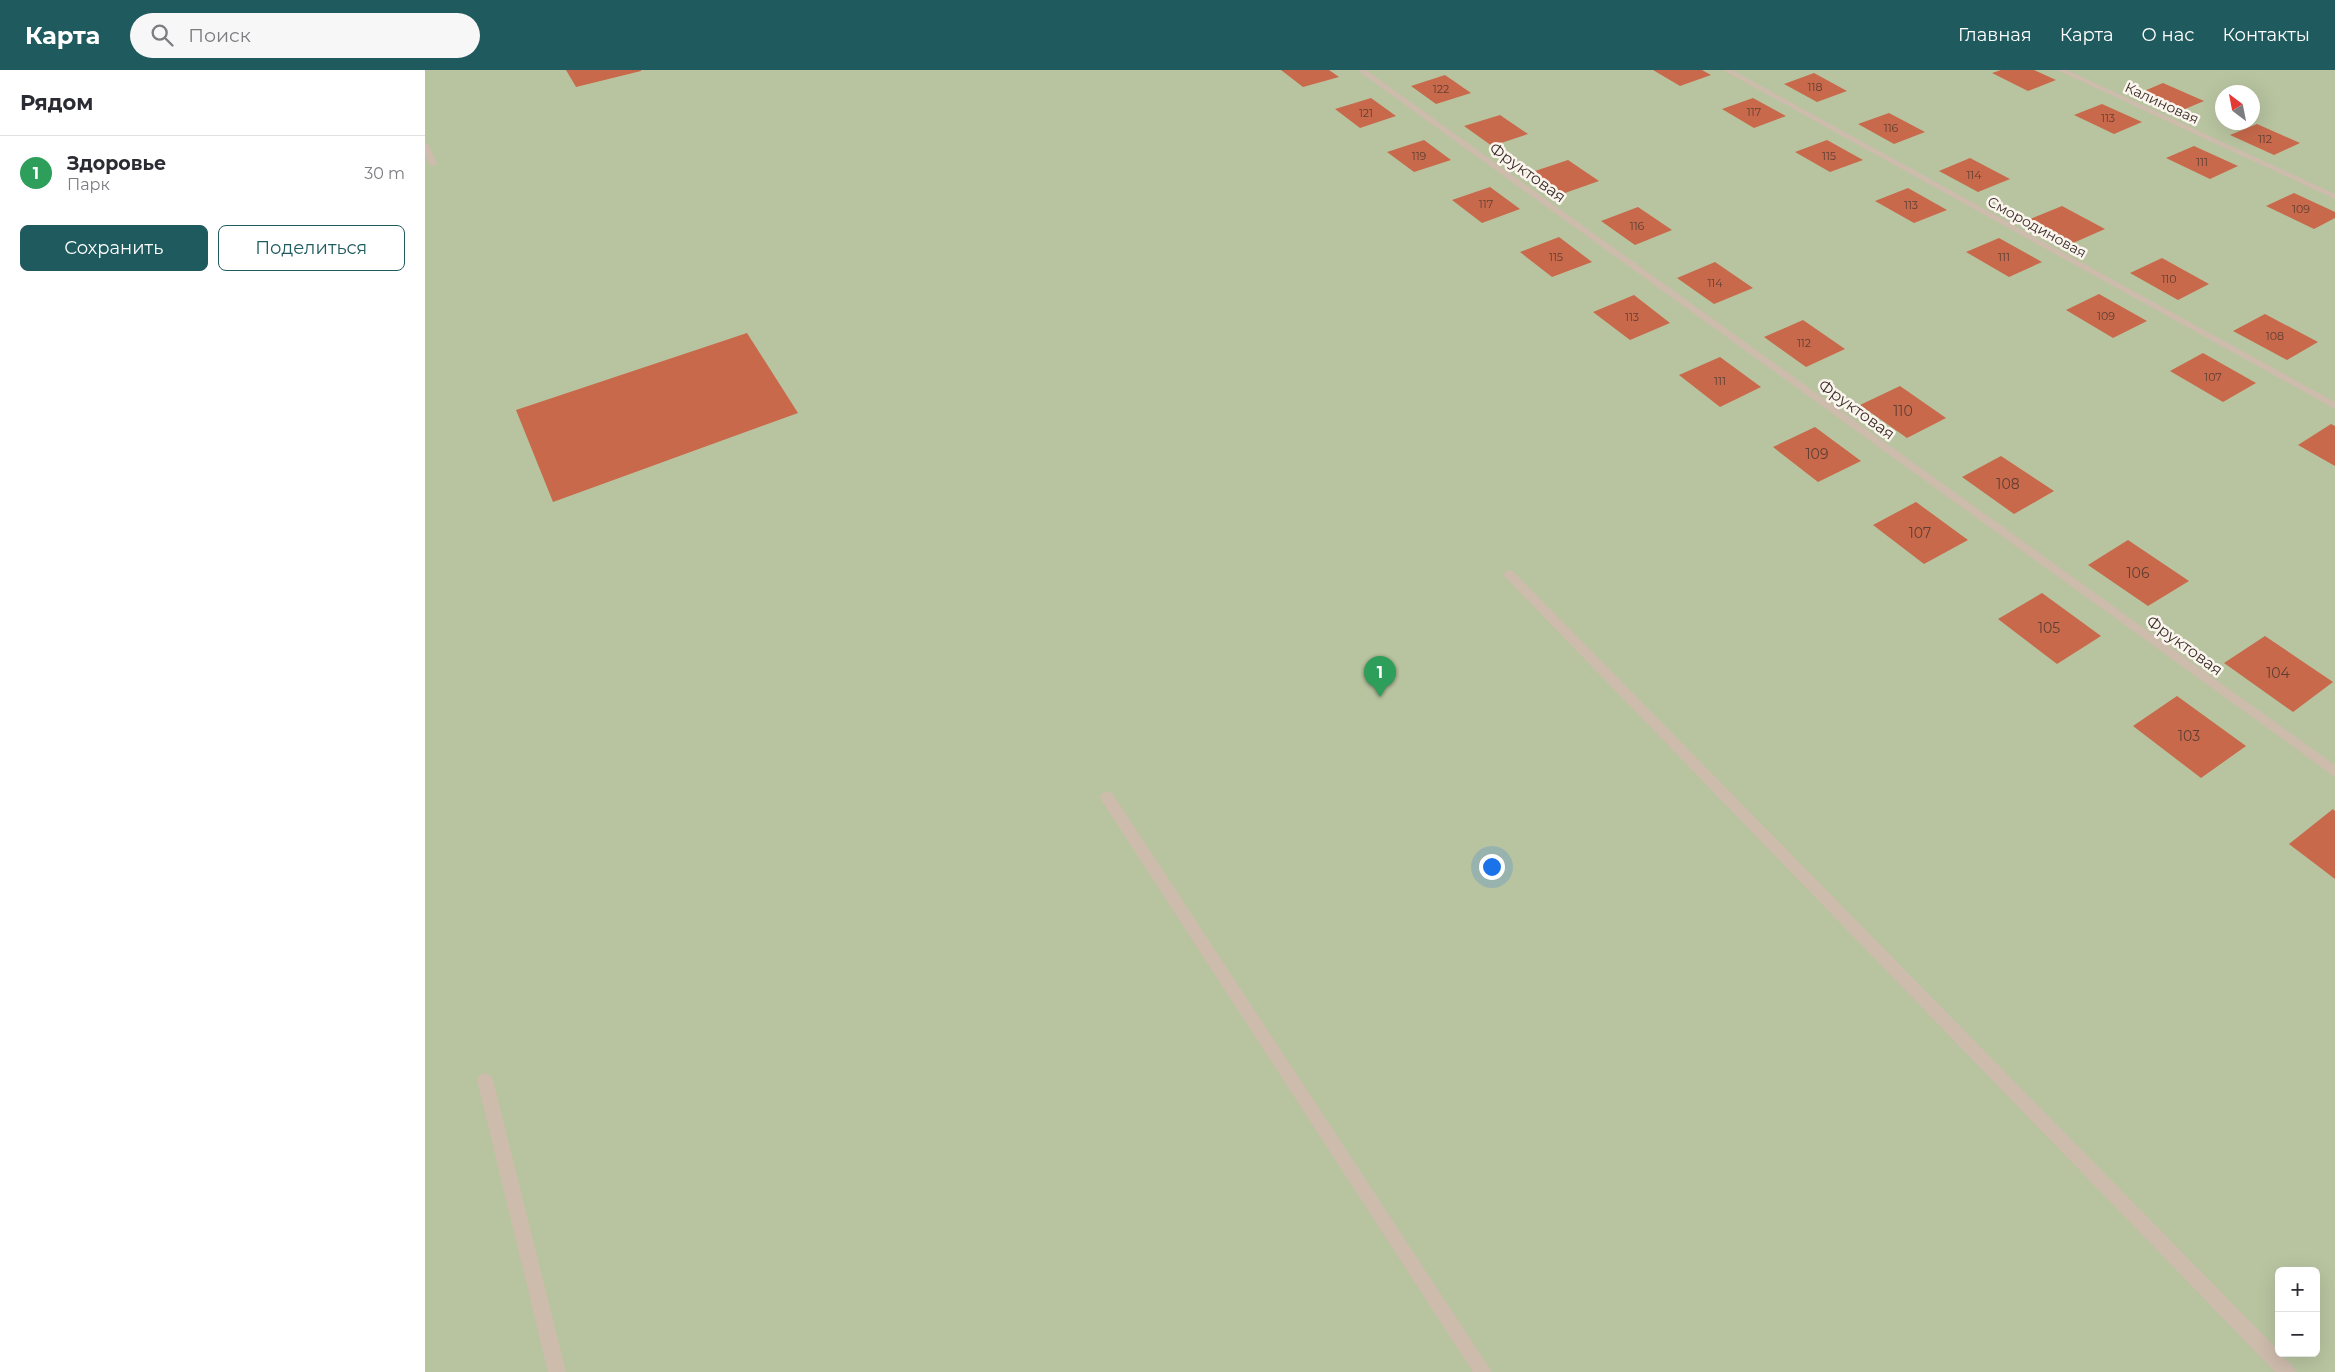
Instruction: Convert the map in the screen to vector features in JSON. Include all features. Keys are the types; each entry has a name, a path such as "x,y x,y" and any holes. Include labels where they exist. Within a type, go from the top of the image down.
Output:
{"street":[{"name":"Фруктовая","path":"1361,70 2335,772"},
{"name":"Смородиновая","path":"1727,70 2335,406"},
{"name":"Калиновая","path":"2061,70 2335,197"},
{"path":"425,145 433,164"},
{"path":"1509,574 2287,1372"},
{"path":"1107,797 1483,1372"},
{"path":"485,1080 557,1372"}],"green space":[{"path":"425,70 2335,70 2335,1372 425,1372"}],"building":[{"path":"566,70 641,70 641,71 576,87"},
{"path":"1281,70 1329,70 1339,77 1303,87"},
{"path":"1653,70 1702,70 1711,75 1680,86"},
{"path":"2001,70 2034,70 2056,80 2028,91 1992,73"},
{"path":"1814,73 1847,91 1817,102 1784,84"},
{"path":"1445,75 1471,93 1436,104 1411,86"},
{"path":"2163,83 2204,101 2178,112 2137,94"},
{"path":"1371,98 1396,116 1360,128 1335,109"},
{"path":"1753,98 1786,116 1754,128 1722,109"},
{"path":"2102,104 2142,122 2114,134 2074,115"},
{"path":"1889,113 1925,132 1894,144 1858,124"},
{"path":"1500,115 1528,134 1492,146 1464,126"},
{"path":"2260,125 2300,143 2274,155 2230,135 2242,130 2260,130"},
{"path":"1424,140 1451,160 1414,172 1387,152"},
{"path":"1827,140 1863,160 1830,172 1795,152"},
{"path":"2194,146 2238,166 2210,179 2166,158"},
{"path":"1970,158 2010,179 1978,192 1939,171"},
{"path":"1568,160 1599,181 1562,194 1532,172"},
{"path":"1490,187 1520,209 1482,223 1452,200"},
{"path":"1908,188 1947,210 1914,223 1875,201"},
{"path":"2294,193 2335,212 2335,218 2314,229 2266,206"},
{"path":"2062,206 2105,229 2073,243 2030,219"},
{"path":"1638,207 1672,230 1635,245 1601,221"},
{"path":"1559,237 1592,262 1552,277 1520,252"},
{"path":"1999,238 2042,262 2009,277 1966,252"},
{"path":"2162,258 2209,284 2178,300 2130,273"},
{"path":"1715,262 1753,288 1714,304 1677,278"},
{"path":"2099,294 2147,321 2113,338 2066,310"},
{"path":"1634,295 1670,323 1630,340 1593,312"},
{"path":"2265,314 2318,342 2287,360 2233,331"},
{"path":"1803,320 1845,349 1806,367 1764,337"},
{"path":"747,333 798,413 553,502 516,410"},
{"path":"2203,353 2256,383 2223,402 2170,371"},
{"path":"1720,357 1761,387 1720,407 1679,375"},
{"path":"1900,386 1946,418 1907,438 1860,405"},
{"path":"2331,424 2335,426 2335,466 2298,445"},
{"path":"1815,427 1861,461 1818,482 1773,447"},
{"path":"2001,456 2054,491 2014,514 1962,477"},
{"path":"1916,502 1968,540 1924,564 1873,525"},
{"path":"2128,540 2189,581 2148,606 2088,565"},
{"path":"2042,593 2101,636 2057,664 1998,619"},
{"path":"2265,636 2333,682 2293,712 2224,663"},
{"path":"2177,696 2246,746 2201,778 2133,726"},
{"path":"2333,809 2335,811 2335,879 2289,844"}],"place":[{"name":"Здоровье","path":"1380,697"}]}
